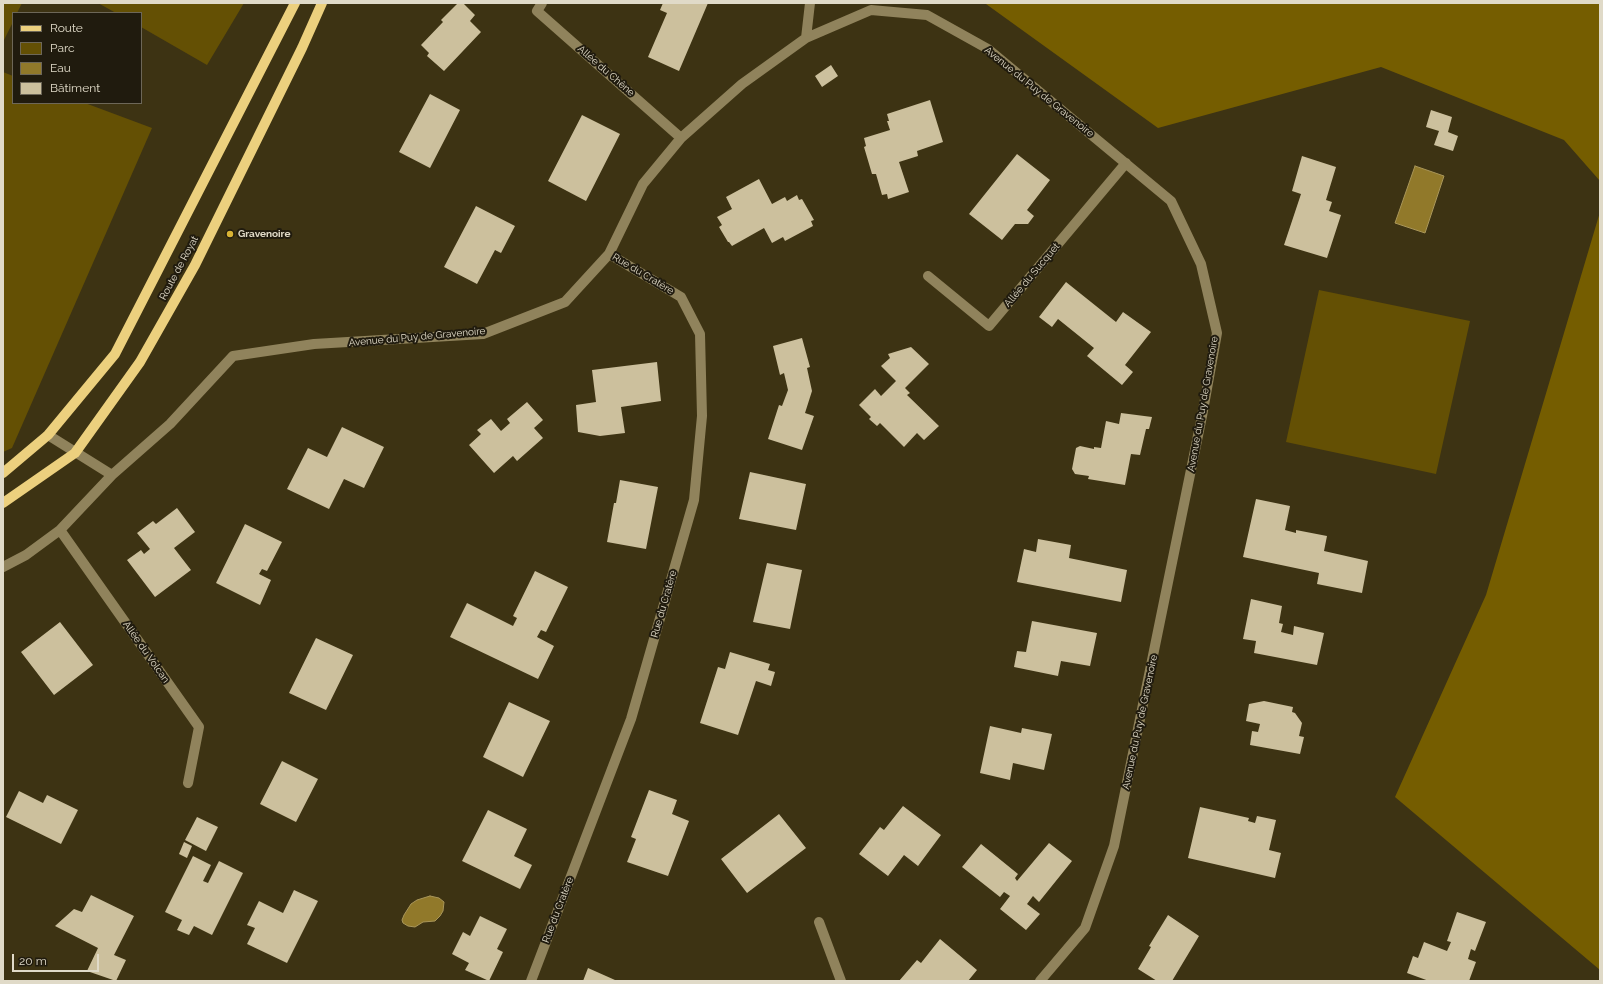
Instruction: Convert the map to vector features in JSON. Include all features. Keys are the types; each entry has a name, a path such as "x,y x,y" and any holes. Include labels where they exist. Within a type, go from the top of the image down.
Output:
{"main road":[{"name":"Route de Royat","path":"3,473 48,434 115,354 295,3"},
{"name":"Route de Royat","path":"3,503 75,453 140,362 195,265 302,48 322,3"}],"street":[{"name":"Allée du Chêne","path":"542,3 537,11 681,138"},
{"path":"806,38 810,3"},
{"name":"Avenue du Puy de Gravenoire","path":"3,567 26,555 60,530 112,475 170,424 234,356 314,344 483,334 565,302 609,254 643,184 681,138 742,84 806,38 871,10 926,15 988,49 1171,201 1201,264 1217,333 1202,416 1114,846 1085,928 1040,981"},
{"name":"Allée du Sucquet","path":"928,276 989,326 1126,163"},
{"name":"Rue du Cratère","path":"531,981 631,719 694,500 702,416 700,334 681,297 609,254"},
{"path":"48,434 75,453 112,475"},
{"name":"Allée du Volcan","path":"60,530 199,727 188,783"},
{"path":"819,922 841,981"}],"green space":[{"path":"3,3 22,3 18,12 12,12 12,24 3,42"},
{"path":"98,3 244,3 207,65 142,28 142,12 114,12"},
{"path":"3,72 12,76 12,104 88,104 152,128 12,448 3,452"},
{"path":"1319,290 1470,321 1436,474 1286,442"}],"shaded area":[{"path":"986,3 1600,3 1600,181 1564,140 1381,67 1158,128"},
{"path":"1600,212 1600,970 1395,797 1486,595"}],"water":[{"path":"1415,166 1444,176 1425,233 1395,223"},
{"path":"430,896 439,898 444,902 443,911 435,921 423,922 415,927 408,926 403,923 402,920 404,915 411,904 417,900"}],"building":[{"path":"458,3 463,3 475,15 470,21 481,32 444,71 427,56 429,53 421,45 443,22 441,20"},
{"path":"663,3 708,3 679,71 648,57 667,13 660,10"},
{"path":"831,65 838,76 822,87 815,76"},
{"path":"430,94 460,110 430,168 399,152"},
{"path":"930,100 943,142 917,151 918,156 899,162 909,192 888,199 887,194 882,195 876,174 872,174 864,147 866,146 864,138 890,130 887,121 889,121 887,114"},
{"path":"1431,110 1452,117 1448,132 1458,136 1453,151 1434,145 1439,131 1426,127"},
{"path":"582,115 620,134 586,201 548,181"},
{"path":"1017,154 1050,180 1027,210 1034,216 1028,224 1015,224 1002,240 969,214"},
{"path":"1302,156 1336,167 1326,200 1332,202 1329,211 1341,215 1327,258 1284,245 1301,194 1292,191"},
{"path":"759,179 772,204 785,197 787,201 797,195 799,200 802,199 814,220 811,221 813,226 785,241 783,237 772,243 764,228 732,246 719,227 722,225 717,217 732,209 726,197"},
{"path":"476,206 515,226 501,253 495,250 477,284 444,267"},
{"path":"1066,282 1116,322 1123,312 1151,332 1125,365 1133,372 1122,385 1087,356 1094,348 1058,319 1052,327 1039,317"},
{"path":"802,338 810,367 807,368 812,391 805,413 814,416 802,450 768,439 779,405 782,406 788,390 784,373 780,375 773,346"},
{"path":"911,347 929,364 905,388 910,393 907,395 939,426 924,440 917,433 904,447 880,423 877,426 869,419 871,417 859,405 875,389 881,396 896,381 881,366 890,358 888,354"},
{"path":"657,362 661,401 621,407 625,433 600,436 578,432 576,405 596,402 592,370"},
{"path":"527,402 543,420 534,428 543,438 517,461 513,456 494,473 469,445 481,434 477,430 491,419 501,431 510,423 507,419"},
{"path":"1121,413 1152,417 1149,429 1146,429 1140,455 1131,454 1125,485 1088,479 1089,476 1075,474 1072,469 1076,448 1080,446 1094,449 1094,447 1101,448 1106,421 1119,424"},
{"path":"342,427 384,447 364,488 344,479 329,509 287,489 308,448 327,457"},
{"path":"750,472 806,484 796,530 739,519"},
{"path":"620,480 658,487 646,549 607,542"},
{"path":"1256,499 1290,506 1285,530 1296,533 1296,530 1327,536 1324,551 1368,561 1362,593 1317,584 1319,573 1243,557"},
{"path":"177,508 195,532 174,548 191,570 155,597 127,560 141,550 144,554 150,549 137,533 153,521 156,524"},
{"path":"245,524 282,542 267,571 262,569 259,574 271,580 260,605 216,583"},
{"path":"1038,539 1071,545 1069,558 1127,570 1121,602 1017,582 1024,549 1036,552"},
{"path":"767,563 802,570 790,629 753,622"},
{"path":"535,571 568,587 546,632 541,630 537,637 554,646 538,679 450,637 467,603 513,626 517,618 513,616"},
{"path":"1251,599 1282,606 1279,623 1283,624 1281,632 1293,635 1294,626 1324,633 1317,665 1254,653 1256,641 1243,639"},
{"path":"1032,621 1097,633 1090,666 1061,661 1058,676 1014,667 1017,651 1026,652"},
{"path":"60,622 93,665 54,695 21,652"},
{"path":"316,638 353,655 326,710 289,693"},
{"path":"730,652 770,664 768,670 775,672 771,686 756,681 738,735 700,723 718,667 725,669"},
{"path":"1264,701 1293,707 1292,712 1295,713 1302,723 1299,736 1304,737 1300,754 1250,745 1252,731 1258,732 1260,724 1246,721 1249,704"},
{"path":"509,702 550,721 523,777 483,757"},
{"path":"990,726 1021,733 1022,728 1052,734 1044,770 1013,763 1010,780 980,773"},
{"path":"282,761 318,779 296,822 260,804"},
{"path":"649,790 677,800 672,814 689,821 668,876 627,862 636,839 631,837"},
{"path":"19,791 43,803 47,795 78,810 61,844 6,817"},
{"path":"903,806 941,835 918,866 904,855 888,876 859,854 880,827 884,830"},
{"path":"1200,807 1249,818 1248,821 1255,823 1257,816 1276,820 1269,850 1281,853 1275,878 1188,858"},
{"path":"488,810 527,829 514,856 532,865 520,889 462,861"},
{"path":"779,814 806,848 747,893 721,859"},
{"path":"197,817 218,827 206,851 185,840"},
{"path":"184,842 192,846 187,858 179,854"},
{"path":"1049,843 1072,861 1039,902 1033,896 1027,904 1040,914 1026,930 1000,909 1010,896 1004,892 1000,897 962,867 981,844 1018,874 1015,878 1017,881"},
{"path":"193,856 211,865 203,881 208,883 219,861 243,873 212,935 194,926 189,935 177,930 182,920 165,912"},
{"path":"294,890 318,901 287,963 247,944 255,928 247,925 259,901 283,913"},
{"path":"91,895 134,916 114,955 126,960 116,981 87,971 98,948 55,926 74,909 82,912"},
{"path":"1457,912 1486,922 1475,951 1471,949 1468,959 1476,962 1469,981 1429,981 1407,973 1413,956 1418,958 1424,942 1447,951 1451,942 1447,941"},
{"path":"1168,915 1199,936 1172,981 1157,981 1138,969 1151,947 1149,946"},
{"path":"480,916 507,929 497,949 503,952 489,981 465,970 469,963 452,954 463,932 470,936"},
{"path":"940,939 977,970 968,981 899,981 917,960 921,963"},
{"path":"588,968 615,980 583,981"}],"place":[{"name":"Gravenoire","path":"230,234"}]}
